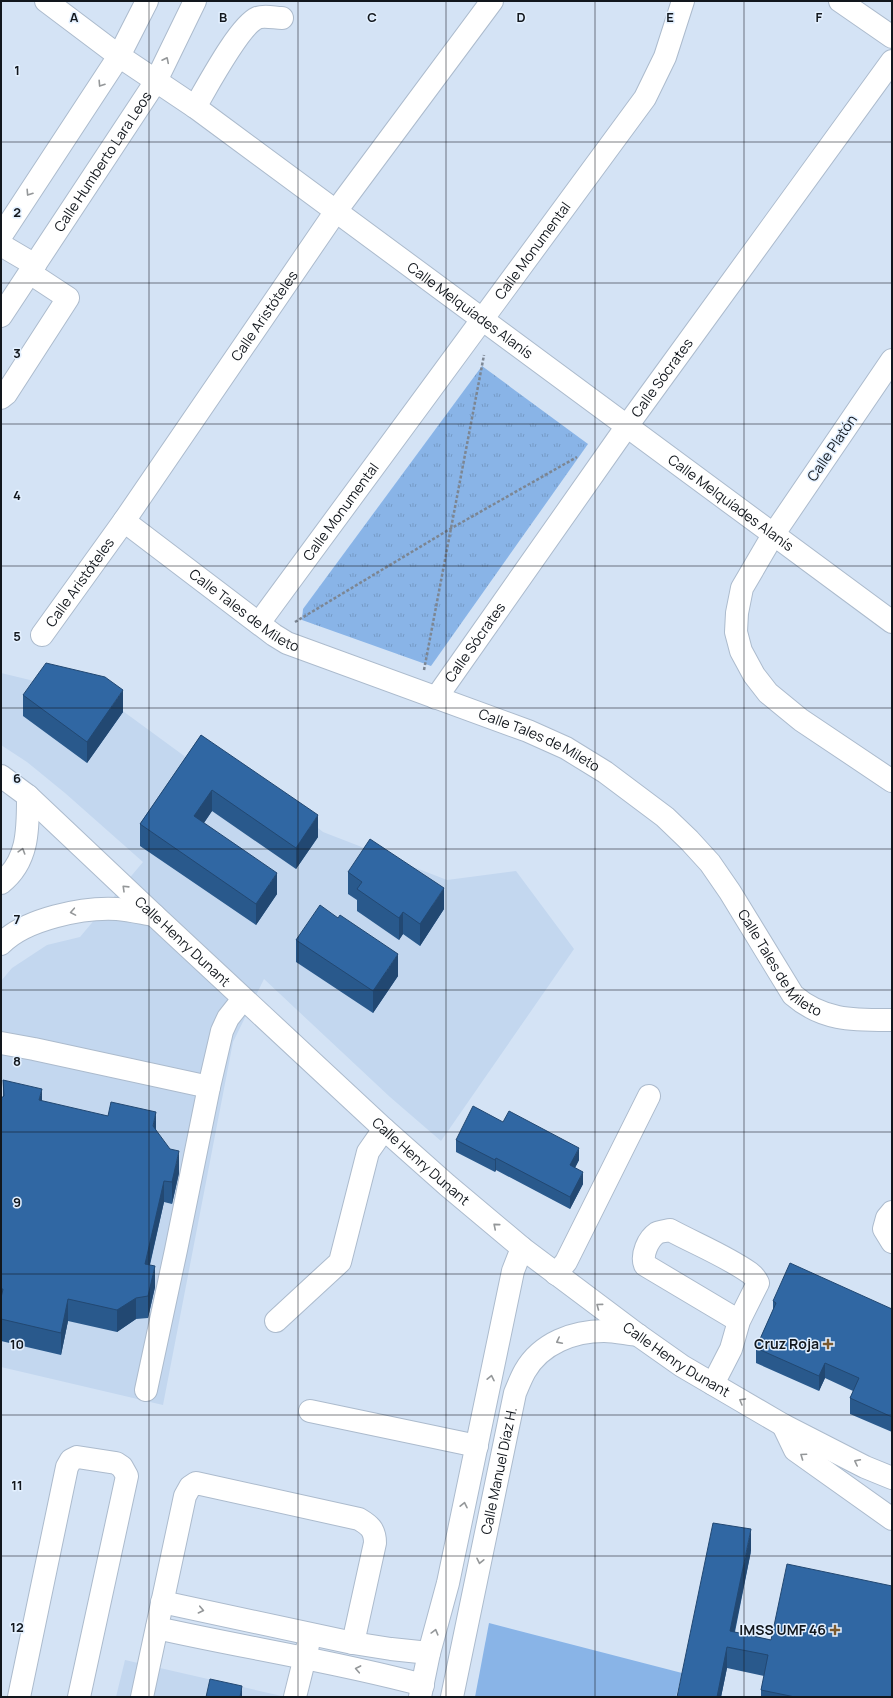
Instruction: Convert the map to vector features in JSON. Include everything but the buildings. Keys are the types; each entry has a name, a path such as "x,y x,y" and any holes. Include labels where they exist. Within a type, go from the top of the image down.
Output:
{"street":[{"name":"Calle Melquíades Alanís","path":"46,1 120,56 195,106 482,320 892,622"},
{"path":"1,236 120,56 147,1"},
{"name":"Calle Humberto Lara Leos","path":"1,316 156,81 195,1"},
{"name":"Calle Aristóteles","path":"42,635 124,521 336,211 492,1"},
{"name":"Calle Monumental","path":"267,629 482,320 645,98 665,57 683,1"},
{"path":"840,1 892,37"},
{"path":"195,106 233,44 248,23 259,17 282,18"},
{"name":"Calle Sócrates","path":"436,698 627,426 892,61"},
{"path":"1,245 68,298 6,394 1,398"},
{"name":"Calle Platón","path":"773,535 892,360"},
{"name":"Calle Tales de Mileto","path":"124,521 286,642 528,731 566,748 605,772 666,817 710,862 730,892 785,984 793,995 804,1005 818,1012 834,1017 858,1020 892,1020"},
{"path":"773,535 742,588 737,613 736,632 741,651 754,675 768,693 801,720 892,781"},
{"name":"Calle Henry Dunant","path":"1,776 28,796 384,1130 522,1248 682,1366 782,1425 865,1467 892,1478"},
{"path":"1,883 10,876 21,858 28,832 28,796"},
{"path":"1,944 29,925 51,917 76,912 117,909 154,915"},
{"path":"146,1390 222,1031 228,1018 243,999"},
{"path":"1,1044 41,1050 209,1087"},
{"path":"556,1274 566,1262 649,1096"},
{"path":"276,1321 340,1262 368,1152 384,1130"},
{"path":"892,1212 887,1218 884,1229 892,1242"},
{"path":"713,1384 732,1349 739,1321 758,1283 756,1278 751,1274 730,1261 670,1230 659,1232 654,1235 643,1253 645,1265 739,1321"},
{"name":"Calle Manuel Díaz H.","path":"422,1691 429,1653 448,1583 513,1271 522,1248"},
{"name":"Calle Manuel Díaz H.","path":"452,1697 515,1393 526,1370 542,1351 561,1339 580,1334 604,1331 638,1335"},
{"path":"310,1411 477,1446"},
{"path":"782,1425 795,1450 892,1519"},
{"path":"19,1697 67,1467 71,1460 77,1457 116,1463 122,1467 127,1476 79,1697"},
{"path":"142,1697 185,1496 190,1487 196,1484 359,1519 370,1526 375,1533 375,1542 353,1643"},
{"path":"448,1583 474,1588"},
{"path":"162,1602 353,1643 429,1653"},
{"path":"221,1643 223,1615"},
{"path":"157,1628 221,1643 386,1675 422,1691"},
{"path":"295,1697 310,1634"},
{"path":"386,1675 391,1649"}],"path":[{"path":"436,698 423,668 484,356 482,320"},
{"path":"267,629 450,529 588,451 605,458"}],"shaded area":[{"path":"1,673 105,698 187,758 270,790 323,832 447,880 516,871 574,949 441,1141 390,1097 264,979 233,1042 163,1405 1,1367 1,981 12,968 47,945 80,937 143,862 65,793 27,762 1,745"},
{"path":"125,1660 286,1697 116,1697"}],"green space":[{"path":"482,366 588,444 431,666 302,620 303,609"},
{"path":"489,1623 682,1673 676,1697 475,1697"}],"place":[{"name":"Cruz Roja","path":"828,1344"},
{"name":"IMSS UMF 46","path":"835,1630"}]}
